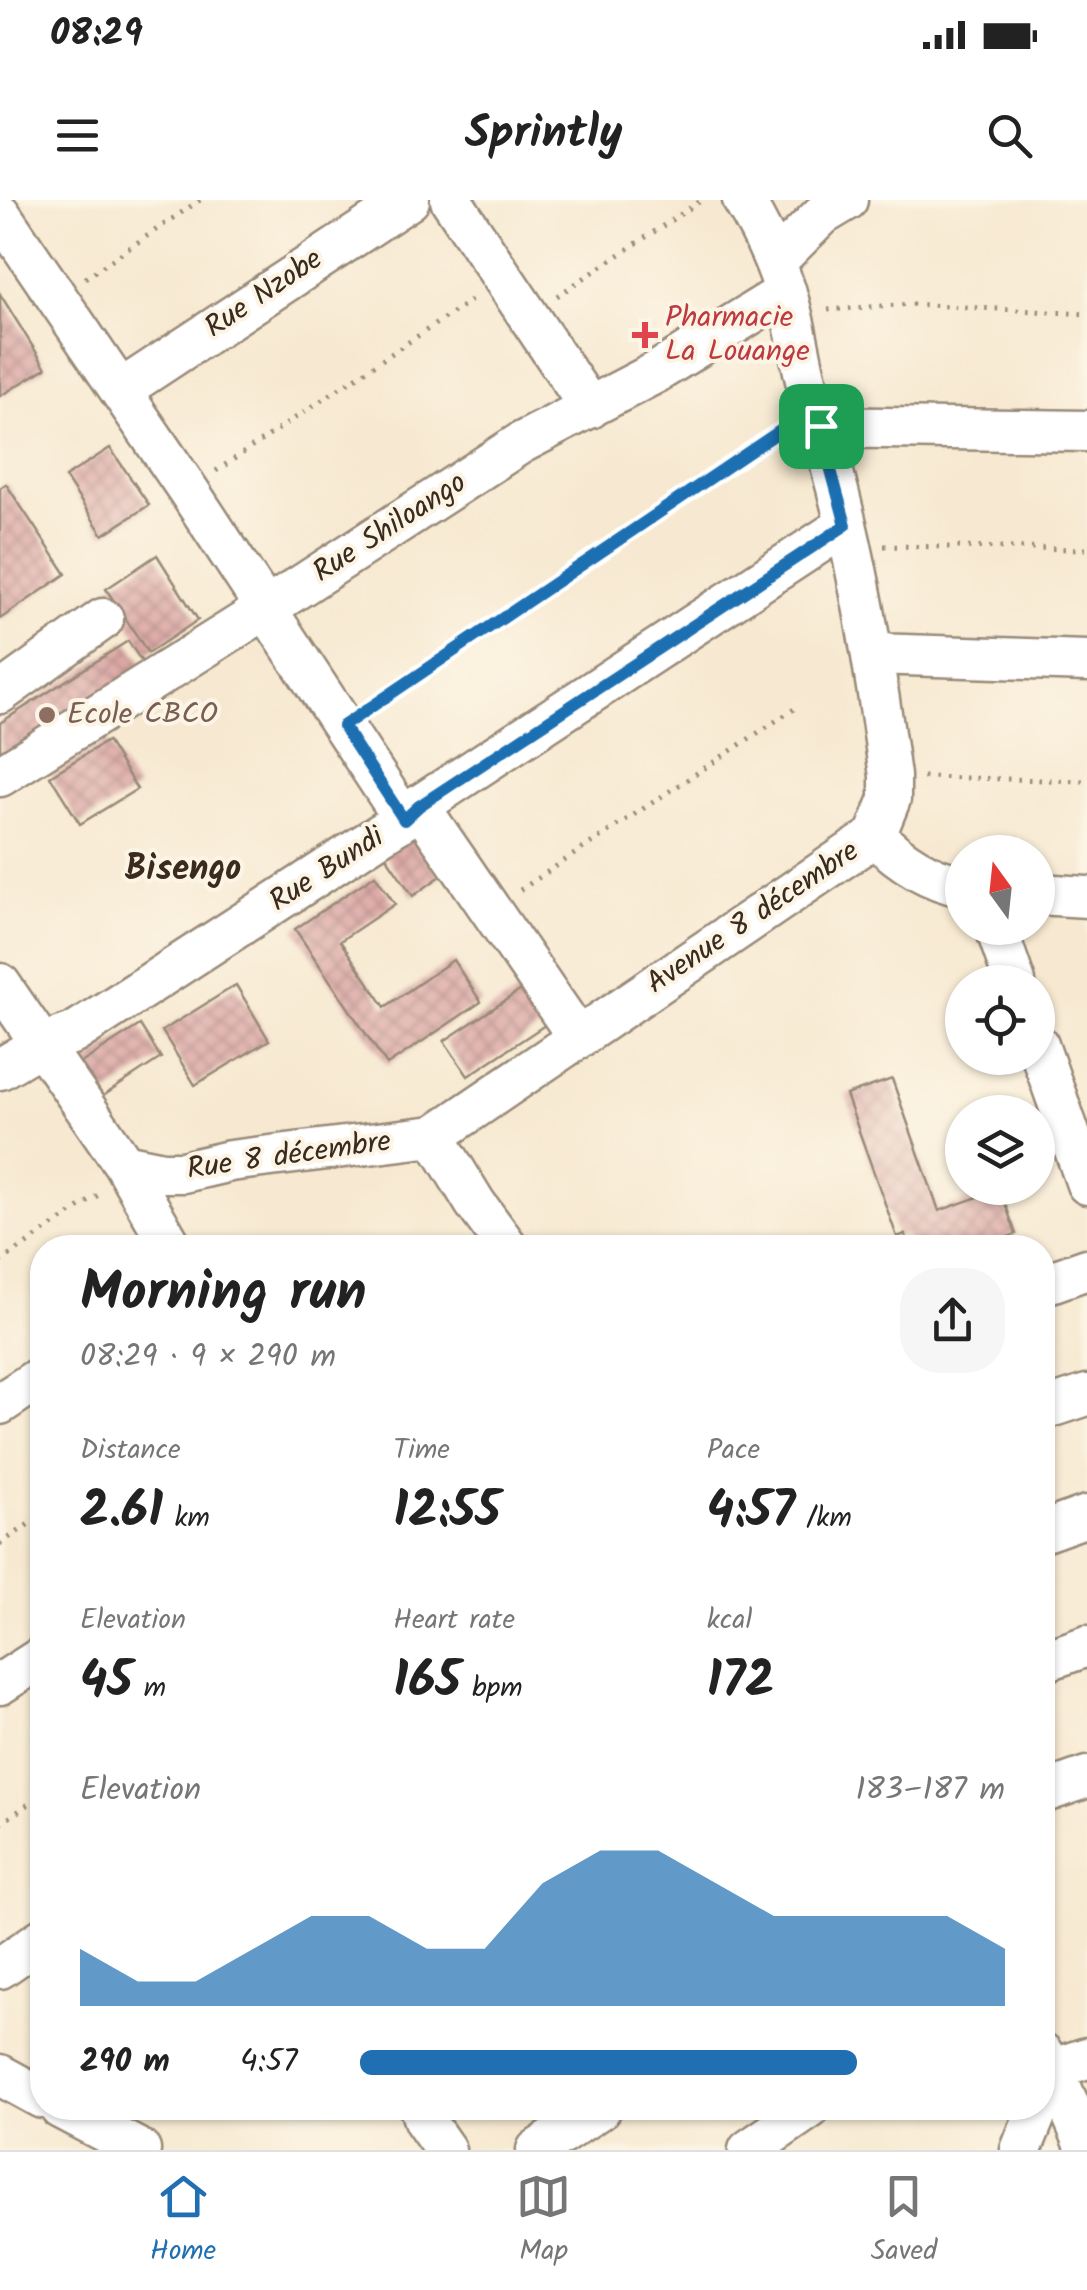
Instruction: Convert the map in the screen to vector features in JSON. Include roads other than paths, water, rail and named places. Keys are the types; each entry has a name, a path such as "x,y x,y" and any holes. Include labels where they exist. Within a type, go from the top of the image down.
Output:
{"street":[{"name":"Rue Nzobe","path":"121,390 408,200"},
{"path":"451,200 590,408"},
{"name":"Avenue 8 décembre","path":"434,1136 874,836 890,799 873,654 848,535 784,288 743,200"},
{"name":"Rue Shiloango","path":"0,776 521,443 590,408 784,288 822,215 847,200"},
{"path":"0,214 343,726 488,910 578,1037"},
{"path":"817,417 1087,431"},
{"name":"Rue Bundi","path":"0,1069 42,1044 74,1033 848,535"},
{"path":"0,693 104,619"},
{"path":"873,654 1087,661"},
{"path":"874,836 894,856 945,883"},
{"path":"1055,895 1087,898"},
{"path":"0,984 127,1169 165,1235"},
{"path":"1048,1075 1087,1184"},
{"path":"434,1136 498,1235"},
{"name":"Rue 8 décembre","path":"127,1169 184,1172 230,1161 434,1136"},
{"path":"1055,1281 1087,1270"},
{"path":"0,1404 30,1384"},
{"path":"1055,1406 1087,1395"},
{"path":"1055,1527 1087,1516"},
{"path":"1055,1657 1087,1646"},
{"path":"0,1684 30,1665"},
{"path":"1055,1788 1087,1777"},
{"path":"0,1968 30,1947"},
{"path":"1056,2069 1087,2148"},
{"path":"83,2120 140,2150"},
{"path":"537,2150 583,2120"},
{"path":"750,2150 793,2120"},
{"path":"1021,2150 1033,2120"}],"place":[{"name":"Pharmacie La Louange","path":"645,335"},
{"name":"Ecole CBCO","path":"47,715"}],"district":[{"name":"Bisengo","path":"183,870"}]}
